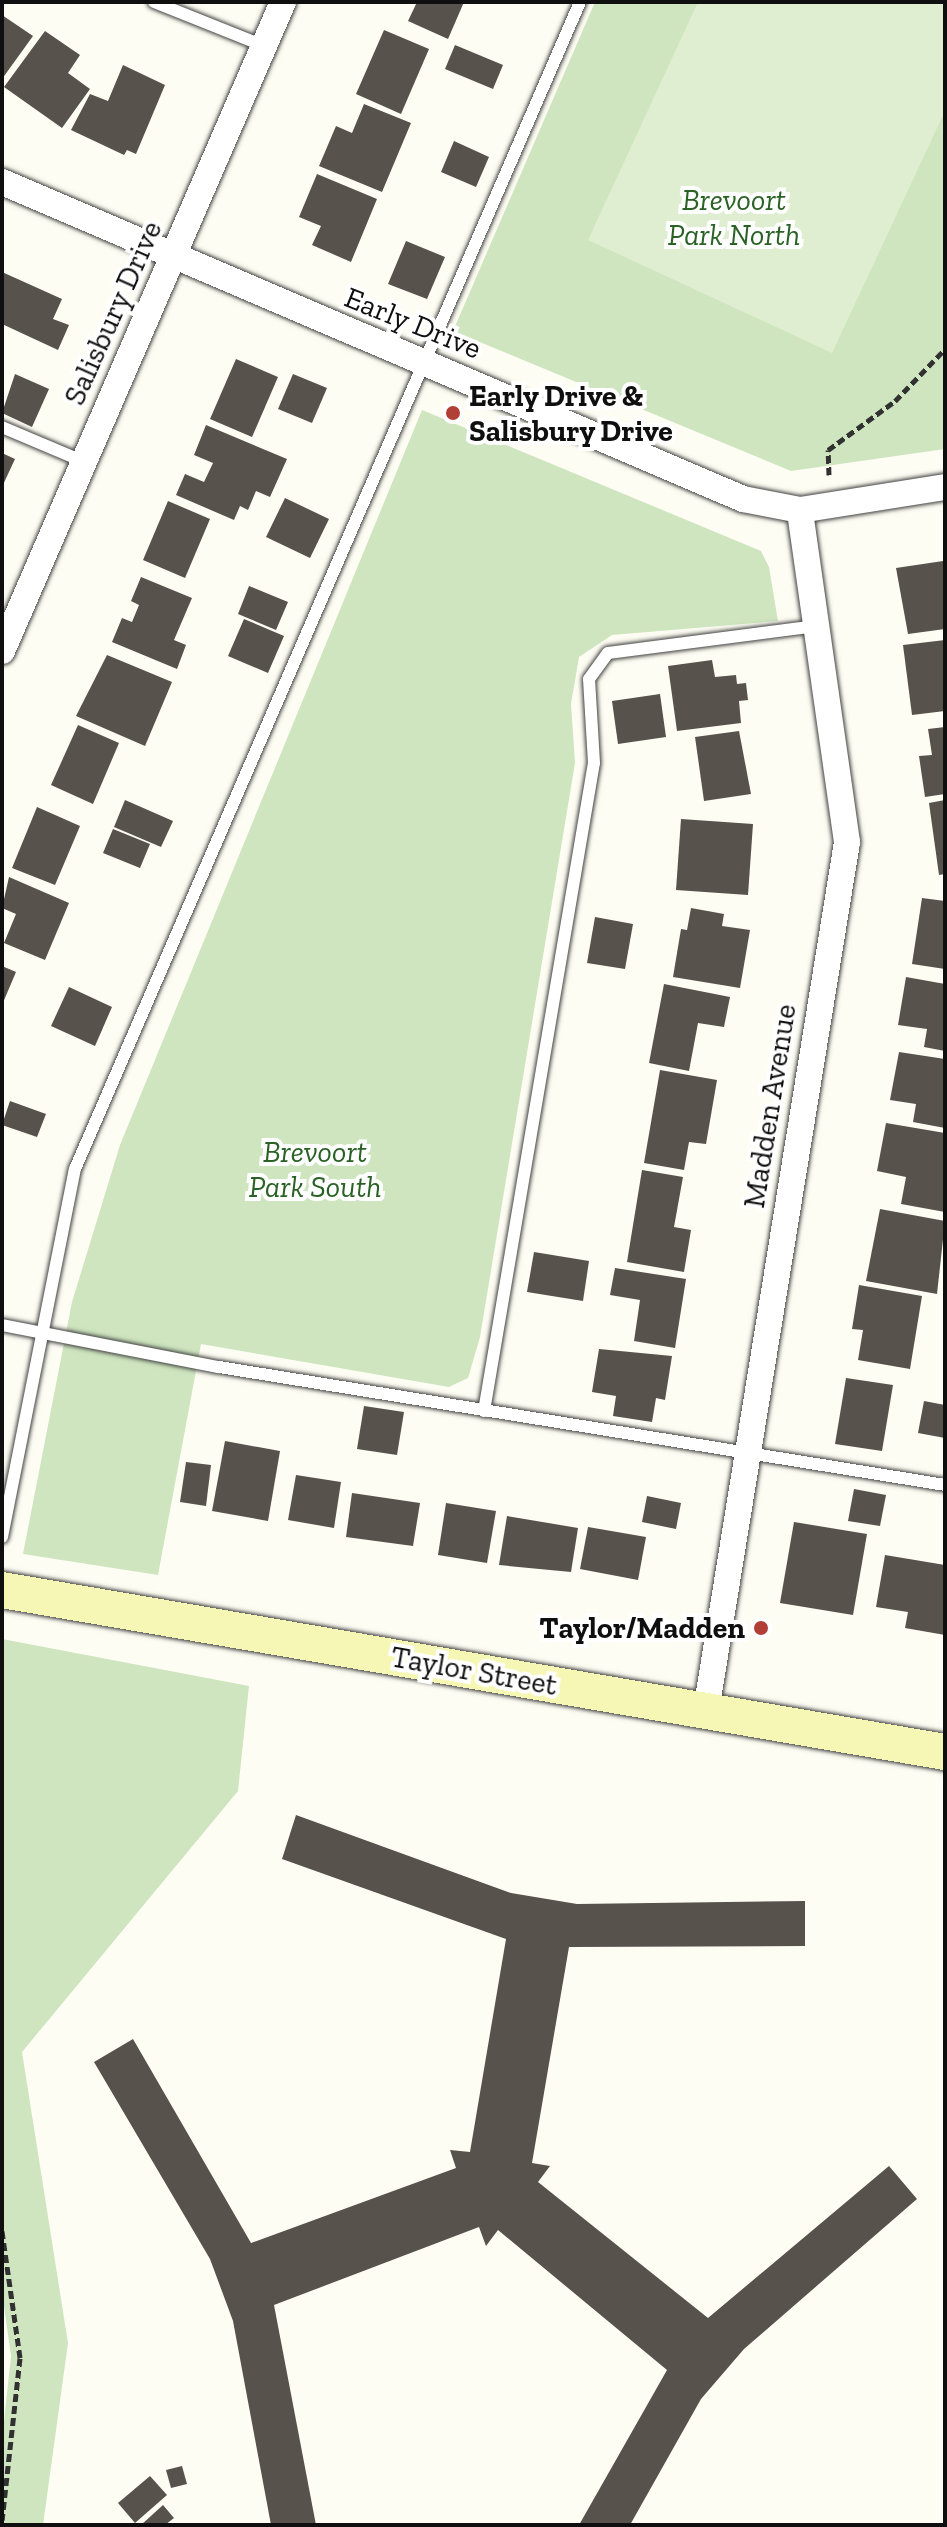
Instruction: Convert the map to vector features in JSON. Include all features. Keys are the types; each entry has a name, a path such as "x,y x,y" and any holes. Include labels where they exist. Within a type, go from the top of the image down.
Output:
{"main road":[{"name":"Taylor Street","path":"2,1590 945,1752"}],"street":[{"name":"Salisbury Drive","path":"2,651 283,2"},
{"name":"Early Drive","path":"2,182 171,259 426,363 743,499 800,510 945,487"},
{"name":"Madden Avenue","path":"706,1711 847,842 800,510"}],"lane":[{"path":"154,2 264,46"},
{"path":"2,1537 75,1169 580,2"},
{"path":"2,427 82,461"},
{"path":"484,1411 594,763 589,679 608,653 816,626"},
{"path":"2,1325 484,1411 746,1450 945,1485"}],"path":[{"path":"828,471 828,450 895,401 945,349"},
{"path":"2,2231 20,2358 2,2520"}],"green space":[{"name":"Brevoort Park North","path":"595,2 945,2 945,449 791,471 453,331"},
{"path":"698,2 945,2 945,111 832,353 588,240"},
{"name":"Brevoort Park South","path":"422,410 761,551 769,567 778,621 612,635 579,657 571,704 575,763 480,1337 468,1378 449,1387 201,1344 158,1575 23,1554 72,1302 120,1145"},
{"path":"2,1639 249,1686 238,1791 22,2052 68,2343 43,2525 2,2525 2,2440 11,2356 2,2292"}],"building":[{"path":"417,2 464,2 448,39 408,21"},
{"path":"2,15 33,36 2,79"},
{"path":"384,30 429,49 401,114 356,94"},
{"path":"45,31 80,55 68,73 90,89 62,128 4,87"},
{"path":"455,45 503,65 493,89 445,69"},
{"path":"123,65 165,85 136,154 127,150 124,155 71,130 90,94 108,101"},
{"path":"364,104 411,123 382,192 319,166 336,126 352,133"},
{"path":"454,141 489,157 476,187 441,172"},
{"path":"317,174 377,199 351,262 312,245 321,226 299,217"},
{"path":"406,241 445,257 427,299 388,284"},
{"path":"2,272 62,299 53,319 69,325 58,350 2,324"},
{"path":"236,359 278,377 252,437 210,419"},
{"path":"15,374 49,389 32,427 2,413"},
{"path":"293,374 327,388 312,423 278,409"},
{"path":"206,425 287,459 270,497 256,491 248,510 240,506 234,520 176,495 185,474 204,482 213,463 194,455"},
{"path":"2,453 15,459 2,487"},
{"path":"285,498 329,519 310,558 266,537"},
{"path":"168,501 210,519 185,578 143,560"},
{"path":"943,561 945,629 908,634 896,568"},
{"path":"141,577 192,598 174,640 186,645 177,669 112,642 122,618 132,622 139,605 131,601"},
{"path":"249,586 288,602 276,630 238,614"},
{"path":"244,619 284,636 268,673 228,656"},
{"path":"945,640 945,711 912,715 903,645"},
{"path":"107,655 172,682 145,746 76,716"},
{"path":"712,660 715,677 736,675 737,684 746,683 748,700 739,701 741,723 677,731 668,666"},
{"path":"660,694 666,737 618,744 612,701"},
{"path":"78,725 119,743 93,804 51,785"},
{"path":"945,727 945,794 925,797 919,756 932,755 928,729"},
{"path":"739,731 751,794 704,801 695,737"},
{"path":"125,800 173,821 161,847 114,827"},
{"path":"945,800 945,874 939,875 929,803"},
{"path":"37,807 80,826 55,885 12,868"},
{"path":"681,819 753,824 748,895 676,890"},
{"path":"113,829 150,844 140,868 103,853"},
{"path":"9,877 69,903 45,960 4,943 16,914 2,908"},
{"path":"922,898 945,901 945,969 912,964"},
{"path":"691,908 724,914 722,926 750,930 740,988 673,977 681,929 687,930"},
{"path":"595,917 633,924 625,969 587,963"},
{"path":"2,966 16,972 2,1005"},
{"path":"906,977 945,984 945,1051 924,1047 927,1029 898,1025"},
{"path":"664,984 730,997 724,1027 698,1023 689,1071 649,1063"},
{"path":"69,987 112,1007 95,1046 51,1026"},
{"path":"899,1052 945,1059 945,1128 913,1122 916,1104 890,1100"},
{"path":"660,1070 717,1080 706,1144 689,1142 684,1170 644,1163"},
{"path":"10,1101 46,1114 37,1137 2,1125"},
{"path":"886,1123 945,1133 945,1212 901,1204 906,1177 877,1171"},
{"path":"642,1170 683,1177 674,1227 691,1230 684,1272 627,1262"},
{"path":"880,1209 945,1221 937,1294 866,1281"},
{"path":"534,1252 589,1261 583,1301 527,1292"},
{"path":"615,1268 686,1279 675,1348 634,1341 640,1300 610,1295"},
{"path":"859,1285 922,1296 910,1369 858,1360 863,1330 852,1329"},
{"path":"599,1349 672,1356 665,1400 656,1398 652,1422 613,1416 616,1396 592,1392"},
{"path":"846,1378 893,1385 882,1451 835,1444"},
{"path":"924,1401 945,1405 945,1438 918,1433"},
{"path":"364,1406 404,1412 397,1455 357,1449"},
{"path":"225,1441 280,1451 268,1521 212,1511"},
{"path":"186,1462 211,1465 206,1506 180,1502"},
{"path":"296,1475 341,1482 334,1528 288,1520"},
{"path":"854,1489 886,1495 880,1526 848,1521"},
{"path":"352,1493 420,1503 413,1546 346,1537"},
{"path":"647,1496 681,1503 676,1529 642,1522"},
{"path":"446,1503 496,1511 487,1563 438,1555"},
{"path":"507,1516 578,1528 571,1572 499,1565"},
{"path":"794,1522 867,1534 853,1615 780,1603"},
{"path":"588,1527 646,1537 638,1580 580,1569"},
{"path":"885,1555 945,1565 945,1635 905,1628 908,1612 876,1607"},
{"path":"296,1815 511,1893 577,1904 805,1901 805,1946 569,1947 532,2163 550,2166 538,2182 708,2318 889,2166 917,2199 744,2349 701,2399 630,2525 579,2525 667,2370 498,2230 486,2246 479,2227 274,2305 316,2525 271,2525 233,2321 210,2259 94,2062 133,2039 251,2243 456,2168 450,2150 470,2152 506,1939 282,1859"},
{"path":"182,2466 187,2484 171,2488 166,2470"},
{"path":"150,2476 167,2495 135,2523 118,2503"},
{"path":"163,2505 174,2518 165,2525 141,2525"}],"place":[{"name":"Early Drive & Salisbury Drive","path":"453,413"},
{"name":"Taylor/Madden","path":"761,1628"}]}
